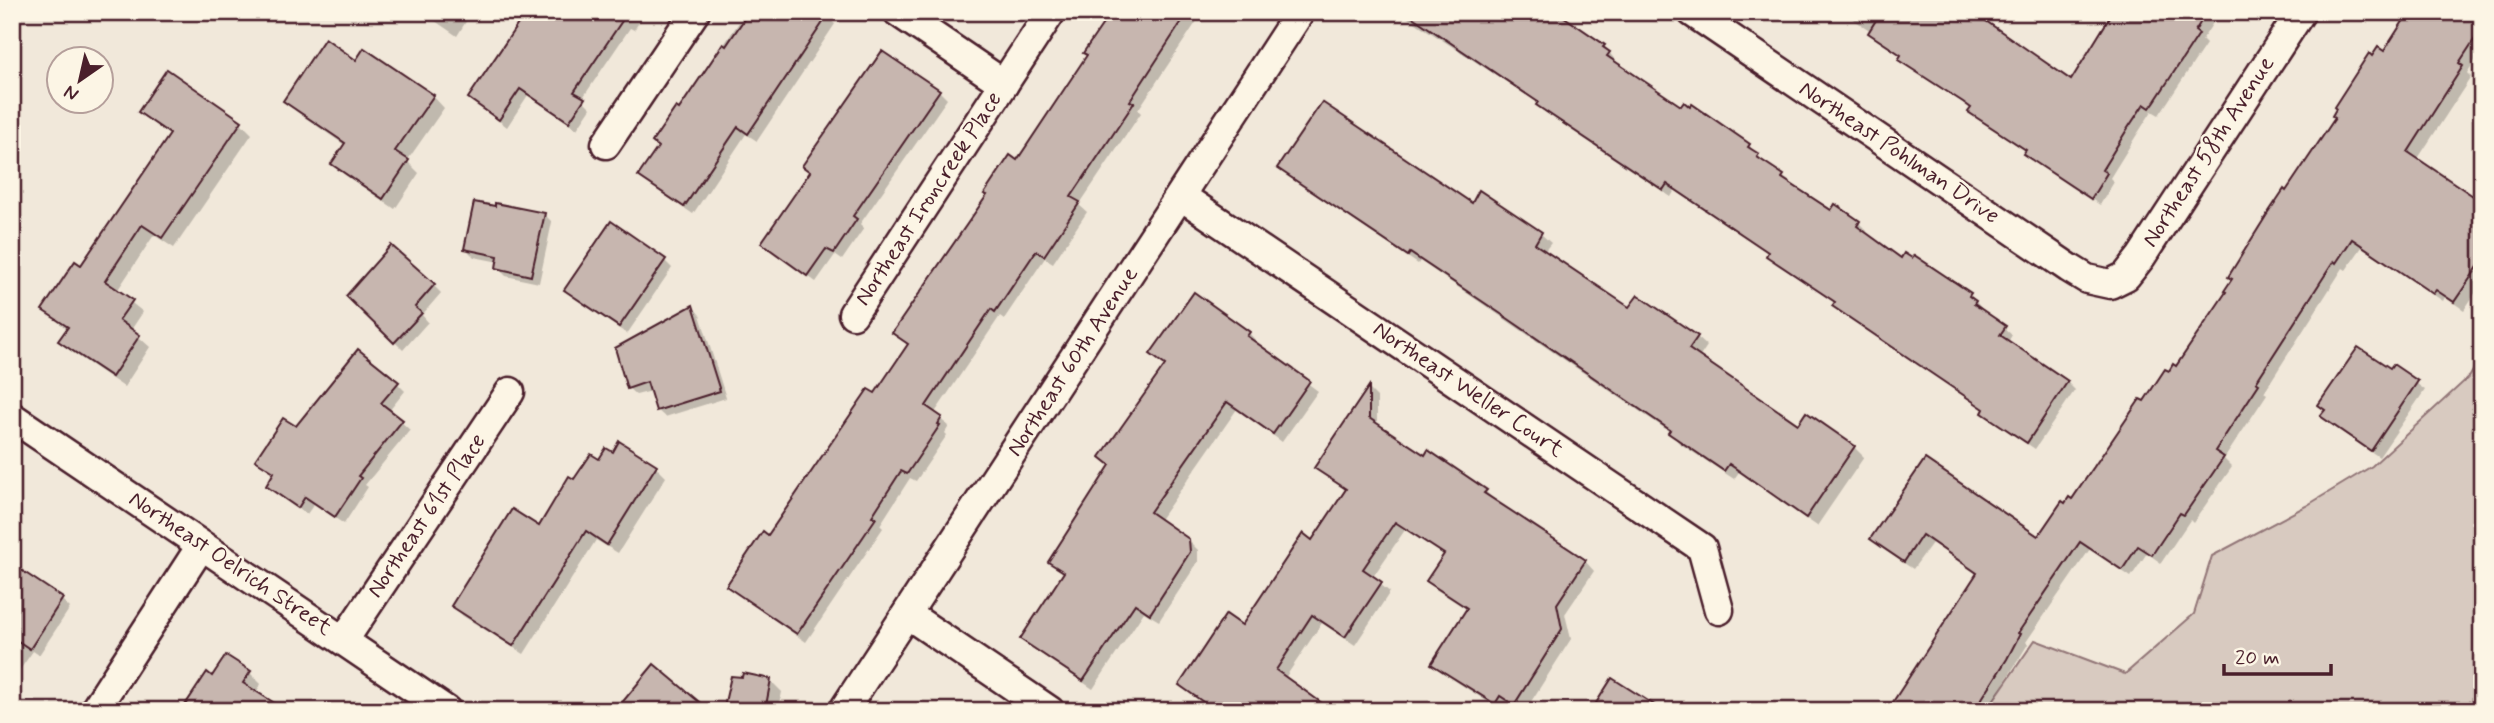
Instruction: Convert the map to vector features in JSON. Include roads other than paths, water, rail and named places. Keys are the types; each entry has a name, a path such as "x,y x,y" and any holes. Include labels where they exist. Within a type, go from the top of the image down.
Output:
{"street":[{"path":"606,144 695,12"},
{"path":"898,12 1004,84"},
{"name":"Northeast Ironcreek Place","path":"853,314 1051,12"},
{"name":"Northeast 60th Avenue","path":"843,711 1300,12"},
{"name":"Northeast Pohlman Drive","path":"1692,12 2069,268 2087,279 2110,284"},
{"name":"Northeast 58th Avenue","path":"2110,284 2126,276 2141,257 2301,12"},
{"name":"Northeast Weller Court","path":"1181,196 1702,548 1719,610"},
{"name":"Northeast 61st Place","path":"344,640 510,392"},
{"name":"Northeast Oelrich Street","path":"12,417 447,711"},
{"path":"94,711 201,546"},
{"path":"907,614 1050,711"}]}
